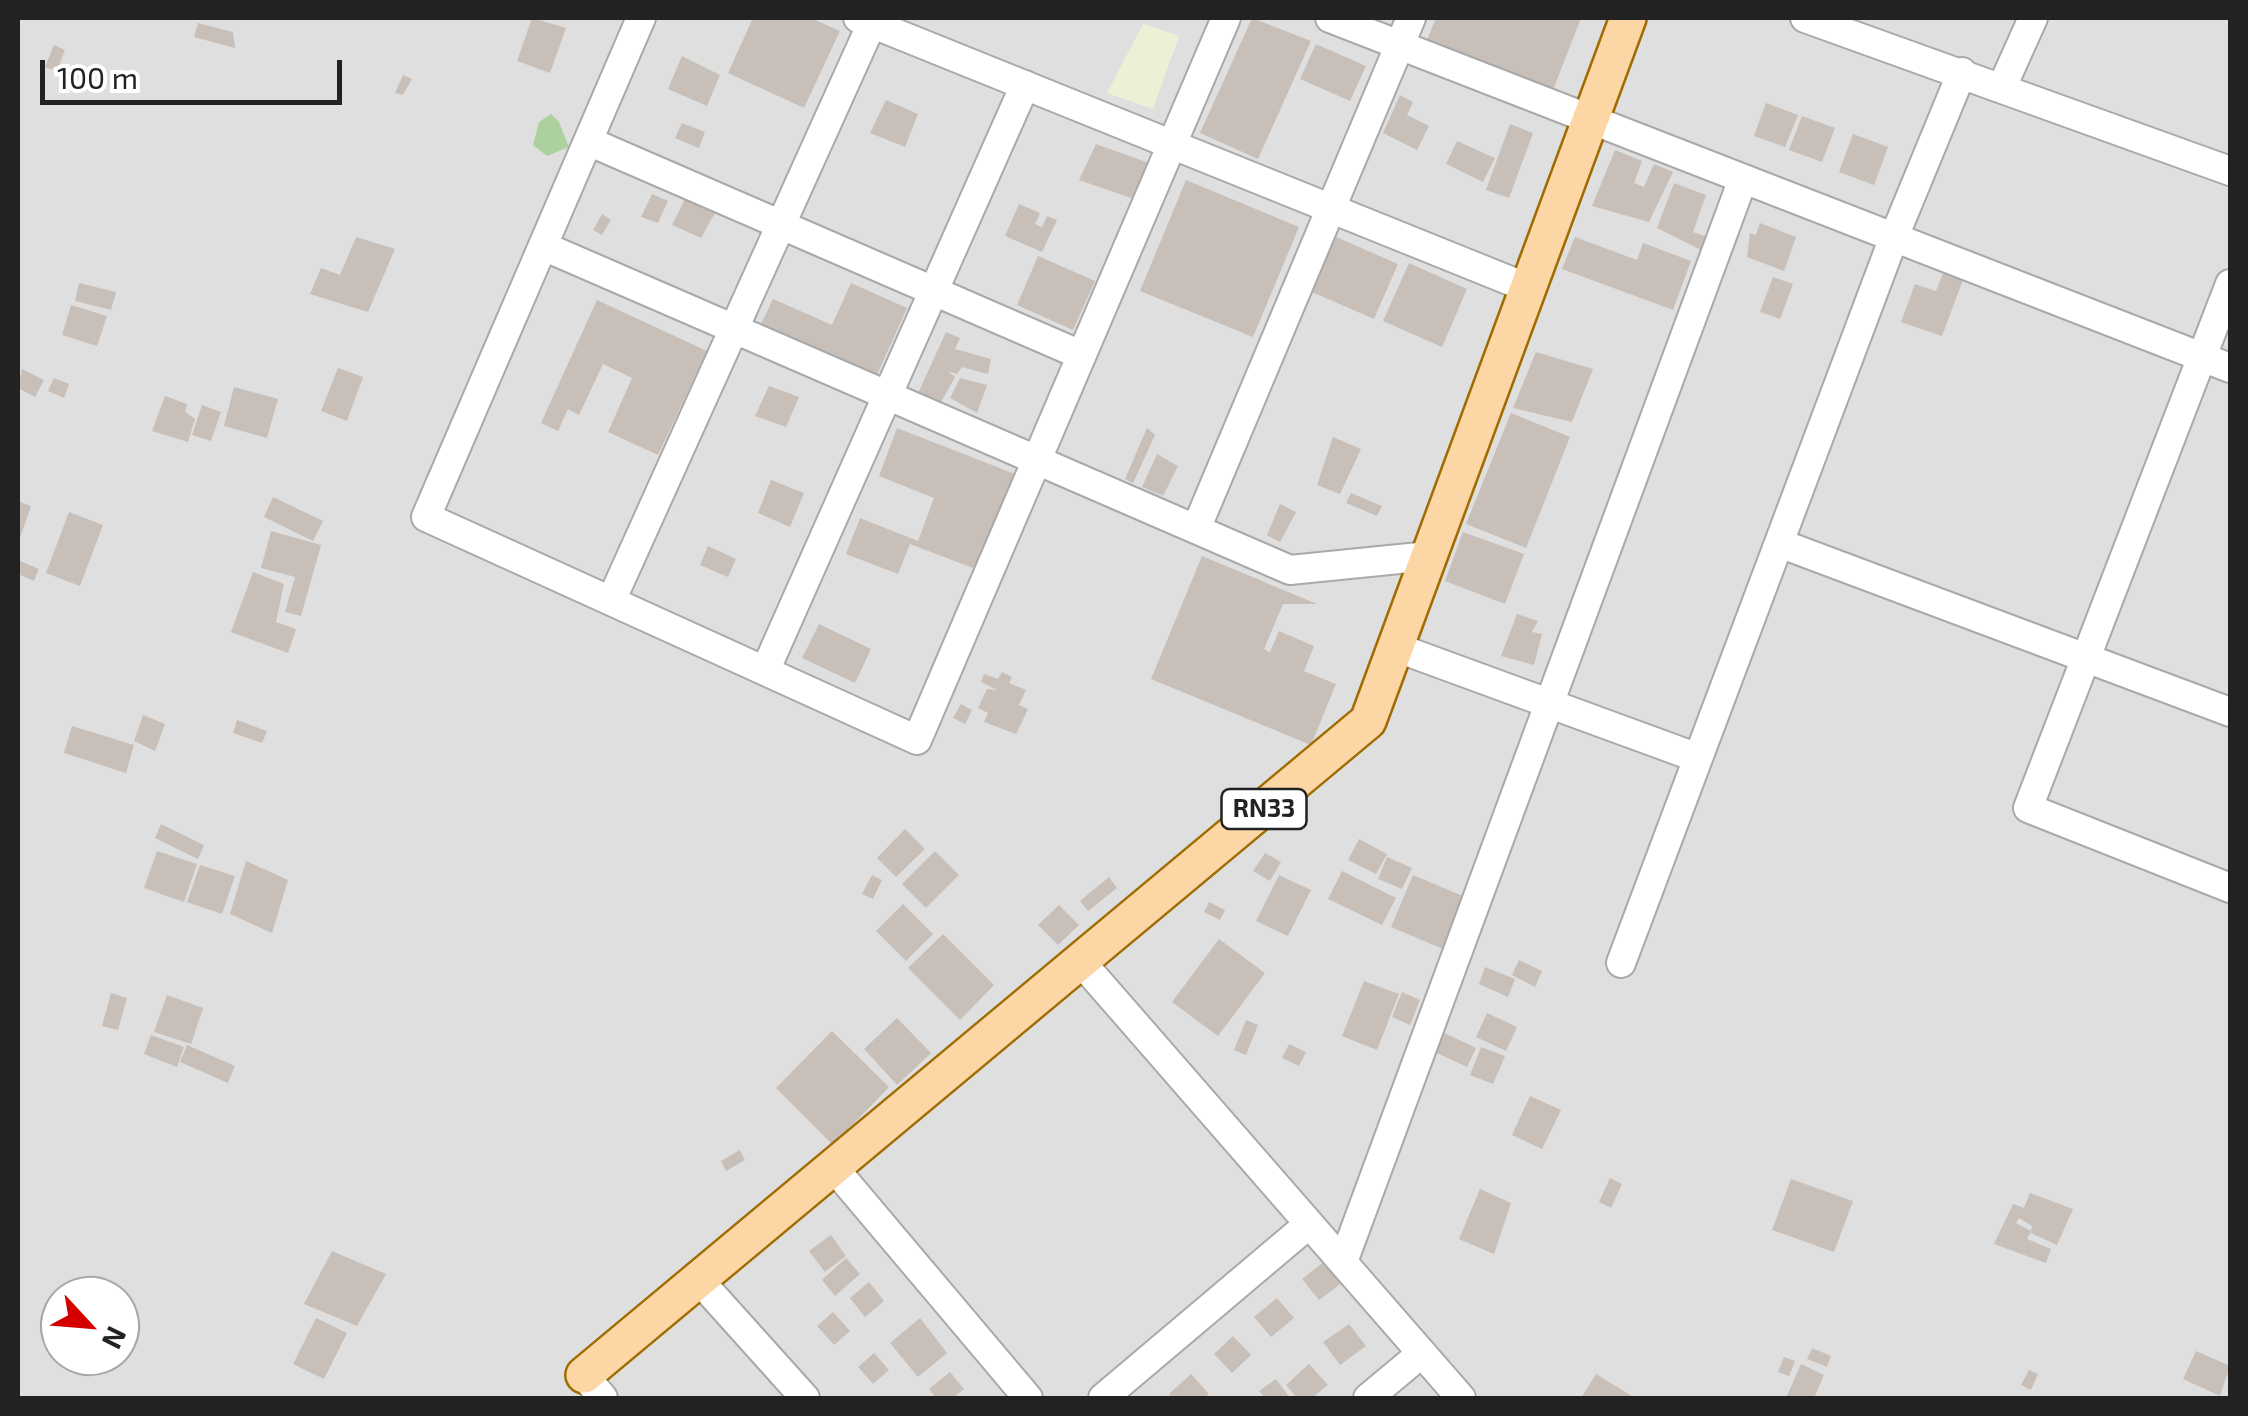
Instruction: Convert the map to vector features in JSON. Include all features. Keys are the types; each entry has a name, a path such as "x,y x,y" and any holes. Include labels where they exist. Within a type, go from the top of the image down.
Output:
{"main road":[{"name":"RN33","path":"594,1387 699,1280 1368,721 1628,18"}],"street":[{"path":"641,18 426,517 917,740 1226,18"},
{"path":"1330,18 2230,368"},
{"path":"1196,529 1411,18"},
{"path":"1805,18 2230,171"},
{"path":"2002,86 2033,18"},
{"path":"611,602 781,225 865,20 1528,288"},
{"path":"1621,963 1894,237 1962,72"},
{"path":"765,671 1025,85"},
{"path":"588,140 1081,356"},
{"path":"1344,1262 1743,178"},
{"path":"543,246 1290,570 1428,556"},
{"path":"2230,284 2028,808 2230,888"},
{"path":"1779,543 2230,712"},
{"path":"1395,647 1698,758"},
{"path":"1082,963 1462,1398"},
{"path":"834,1168 1028,1398"},
{"path":"1103,1398 1309,1224"},
{"path":"699,1280 805,1398"},
{"path":"1368,1398 1422,1353"}],"shaded area":[{"path":"18,18 2230,18 2230,1398 18,1398"}],"green space":[{"path":"1143,24 1179,36 1153,109 1107,93"},
{"path":"551,114 559,122 569,147 547,156 533,145 539,122"}],"building":[{"path":"532,18 566,28 550,73 517,61"},
{"path":"753,18 811,18 840,31 804,108 728,73"},
{"path":"1252,18 1311,41 1258,159 1200,133"},
{"path":"1436,18 1581,18 1551,95 1425,45"},
{"path":"198,23 233,32 235,48 194,37"},
{"path":"1316,44 1366,66 1350,101 1300,79"},
{"path":"54,45 65,50 57,71 45,67"},
{"path":"682,56 720,75 707,106 668,89"},
{"path":"74,64 89,70 85,81 69,75"},
{"path":"403,75 412,79 403,95 395,93"},
{"path":"1400,95 1413,102 1407,115 1429,126 1417,150 1383,133"},
{"path":"886,100 918,114 905,147 870,133"},
{"path":"1766,103 1798,115 1785,147 1754,136"},
{"path":"1802,116 1835,128 1822,162 1789,150"},
{"path":"682,123 705,132 699,148 675,138"},
{"path":"1510,124 1533,133 1509,198 1486,190"},
{"path":"1853,134 1888,147 1874,185 1839,172"},
{"path":"1457,141 1495,158 1483,182 1446,164"},
{"path":"1096,144 1149,163 1134,199 1079,180"},
{"path":"1615,150 1642,161 1634,183 1644,187 1654,164 1673,172 1649,222 1592,206"},
{"path":"1186,180 1299,227 1253,337 1140,291"},
{"path":"1674,183 1706,195 1693,232 1713,239 1707,253 1657,228"},
{"path":"688,193 719,206 701,238 672,225"},
{"path":"652,194 668,201 658,223 641,217"},
{"path":"1019,204 1040,213 1035,224 1042,227 1047,216 1057,220 1042,252 1005,236"},
{"path":"602,214 611,220 602,235 593,230"},
{"path":"1760,223 1796,237 1784,271 1747,257 1750,233 1756,235"},
{"path":"356,237 395,249 368,312 310,294 321,268 340,275"},
{"path":"1336,237 1398,264 1374,319 1312,292"},
{"path":"1575,237 1637,260 1643,243 1691,261 1673,310 1562,269"},
{"path":"1038,256 1095,281 1073,330 1017,305"},
{"path":"1409,263 1467,289 1442,347 1383,321"},
{"path":"1943,273 1963,280 1942,336 1901,322 1915,284 1936,291"},
{"path":"1773,277 1793,284 1780,319 1760,312"},
{"path":"79,283 116,292 111,310 75,301"},
{"path":"851,283 907,308 876,377 760,326 773,299 832,325"},
{"path":"597,300 707,351 658,455 608,432 632,378 603,364 579,415 568,409 558,431 541,423"},
{"path":"71,305 107,316 97,346 62,335"},
{"path":"946,332 960,338 955,349 991,359 988,374 962,367 957,374 948,371 955,377 940,404 916,398"},
{"path":"1536,352 1593,369 1572,422 1513,408"},
{"path":"338,368 363,377 347,421 321,411"},
{"path":"22,369 44,380 35,397 18,388"},
{"path":"54,378 69,384 64,398 48,391"},
{"path":"960,378 987,385 977,413 950,398"},
{"path":"769,386 799,397 786,427 755,416"},
{"path":"234,387 278,399 267,438 224,426"},
{"path":"165,396 187,404 185,412 195,419 188,442 152,431"},
{"path":"202,405 221,412 211,441 192,435"},
{"path":"1511,413 1570,437 1526,548 1466,524"},
{"path":"897,428 1015,474 978,570 910,544 898,574 846,554 860,518 918,541 934,498 879,476"},
{"path":"1147,428 1155,435 1133,483 1125,479"},
{"path":"1333,437 1361,449 1340,494 1317,485"},
{"path":"1157,454 1178,466 1163,496 1142,487"},
{"path":"771,480 804,493 790,527 758,513"},
{"path":"1351,493 1382,506 1377,516 1346,503"},
{"path":"273,497 323,521 313,541 264,517"},
{"path":"20,502 31,506 18,544 18,508"},
{"path":"1280,504 1296,512 1280,542 1267,535"},
{"path":"69,512 103,525 80,586 46,573"},
{"path":"271,531 321,545 301,616 285,612 295,577 261,568"},
{"path":"1463,532 1524,554 1505,604 1445,581"},
{"path":"708,546 736,559 728,577 700,565"},
{"path":"1202,556 1317,604 1283,604 1264,649 1270,652 1279,631 1314,646 1304,671 1336,684 1311,745 1151,679"},
{"path":"18,560 39,569 34,581 18,574"},
{"path":"253,572 284,584 276,622 296,629 288,653 231,632"},
{"path":"1517,614 1538,621 1532,632 1542,634 1534,665 1501,656"},
{"path":"819,624 871,649 855,683 802,658"},
{"path":"1002,672 1012,677 1009,683 1026,690 1019,705 1028,709 1016,734 984,722 988,713 978,708 987,689 997,690 981,682 984,674 998,679"},
{"path":"961,704 972,710 965,724 953,718"},
{"path":"143,715 165,724 155,751 134,741"},
{"path":"237,720 267,731 262,743 233,733"},
{"path":"72,726 134,745 126,773 64,753"},
{"path":"161,824 204,845 198,859 155,838"},
{"path":"905,829 925,849 896,877 877,858"},
{"path":"1359,839 1387,854 1376,874 1348,860"},
{"path":"157,851 197,864 184,902 144,888"},
{"path":"935,851 959,875 926,908 902,884"},
{"path":"1265,853 1281,862 1270,881 1253,871"},
{"path":"1387,857 1412,868 1402,889 1378,879"},
{"path":"246,861 288,880 272,933 230,914"},
{"path":"200,865 235,876 222,914 187,902"},
{"path":"1342,871 1396,898 1382,925 1328,899"},
{"path":"872,875 882,880 873,899 862,894"},
{"path":"1279,875 1311,890 1288,936 1256,921"},
{"path":"1413,875 1465,897 1443,949 1391,927"},
{"path":"1109,877 1117,888 1088,911 1080,901"},
{"path":"1209,902 1225,910 1220,920 1204,912"},
{"path":"903,904 933,934 906,961 876,931"},
{"path":"1059,905 1079,925 1058,945 1038,925"},
{"path":"943,934 994,985 960,1020 908,968"},
{"path":"1219,939 1265,973 1218,1036 1172,1002"},
{"path":"1519,960 1542,971 1535,987 1512,975"},
{"path":"1485,967 1515,979 1508,997 1479,984"},
{"path":"1364,981 1399,994 1377,1050 1342,1036"},
{"path":"1402,992 1420,1000 1410,1025 1392,1017"},
{"path":"111,993 127,998 118,1030 102,1026"},
{"path":"167,995 203,1008 191,1044 154,1032"},
{"path":"1487,1013 1517,1027 1506,1051 1476,1037"},
{"path":"897,1018 931,1053 897,1085 864,1049"},
{"path":"1246,1020 1258,1025 1246,1055 1234,1050"},
{"path":"832,1031 889,1087 833,1145 776,1088"},
{"path":"1444,1033 1476,1048 1467,1067 1435,1052"},
{"path":"151,1035 184,1047 177,1067 144,1054"},
{"path":"1289,1044 1306,1052 1299,1066 1282,1058"},
{"path":"187,1045 235,1066 228,1083 180,1062"},
{"path":"1481,1047 1505,1056 1493,1084 1470,1075"},
{"path":"1530,1096 1561,1110 1542,1149 1512,1135"},
{"path":"740,1150 745,1160 726,1171 721,1161"},
{"path":"1610,1178 1622,1184 1611,1208 1599,1202"},
{"path":"1791,1179 1853,1201 1834,1252 1772,1230"},
{"path":"1480,1189 1511,1203 1494,1254 1459,1239"},
{"path":"2030,1193 2073,1209 2057,1245 2031,1233 2032,1226 2019,1218 2016,1223 2031,1231 2027,1239 2051,1249 2046,1263 1994,1244 2013,1204 2024,1208"},
{"path":"831,1235 846,1256 825,1272 809,1251"},
{"path":"332,1251 386,1274 357,1326 304,1304"},
{"path":"846,1258 860,1274 835,1296 822,1280"},
{"path":"1326,1260 1343,1282 1319,1300 1302,1279"},
{"path":"869,1282 884,1301 865,1317 850,1298"},
{"path":"1277,1298 1294,1318 1271,1337 1254,1317"},
{"path":"833,1312 850,1331 834,1345 817,1326"},
{"path":"316,1318 347,1333 324,1379 293,1364"},
{"path":"920,1318 947,1353 918,1377 890,1343"},
{"path":"1349,1324 1366,1346 1340,1365 1323,1342"},
{"path":"1233,1336 1251,1355 1232,1373 1214,1354"},
{"path":"1812,1348 1831,1356 1827,1367 1807,1359"},
{"path":"2196,1351 2230,1366 2220,1396 2183,1379"},
{"path":"874,1353 889,1370 873,1384 858,1367"},
{"path":"1784,1357 1795,1361 1789,1376 1778,1372"},
{"path":"1309,1364 1328,1385 1312,1398 1297,1398 1286,1385"},
{"path":"1801,1364 1824,1375 1814,1398 1786,1398"},
{"path":"2029,1370 2038,1374 2031,1390 2021,1385"},
{"path":"950,1372 964,1389 953,1398 936,1398 929,1389"},
{"path":"1191,1374 1209,1394 1204,1398 1173,1398 1169,1394"},
{"path":"1596,1374 1635,1398 1581,1398"},
{"path":"1276,1379 1290,1398 1265,1398 1259,1391"}]}
